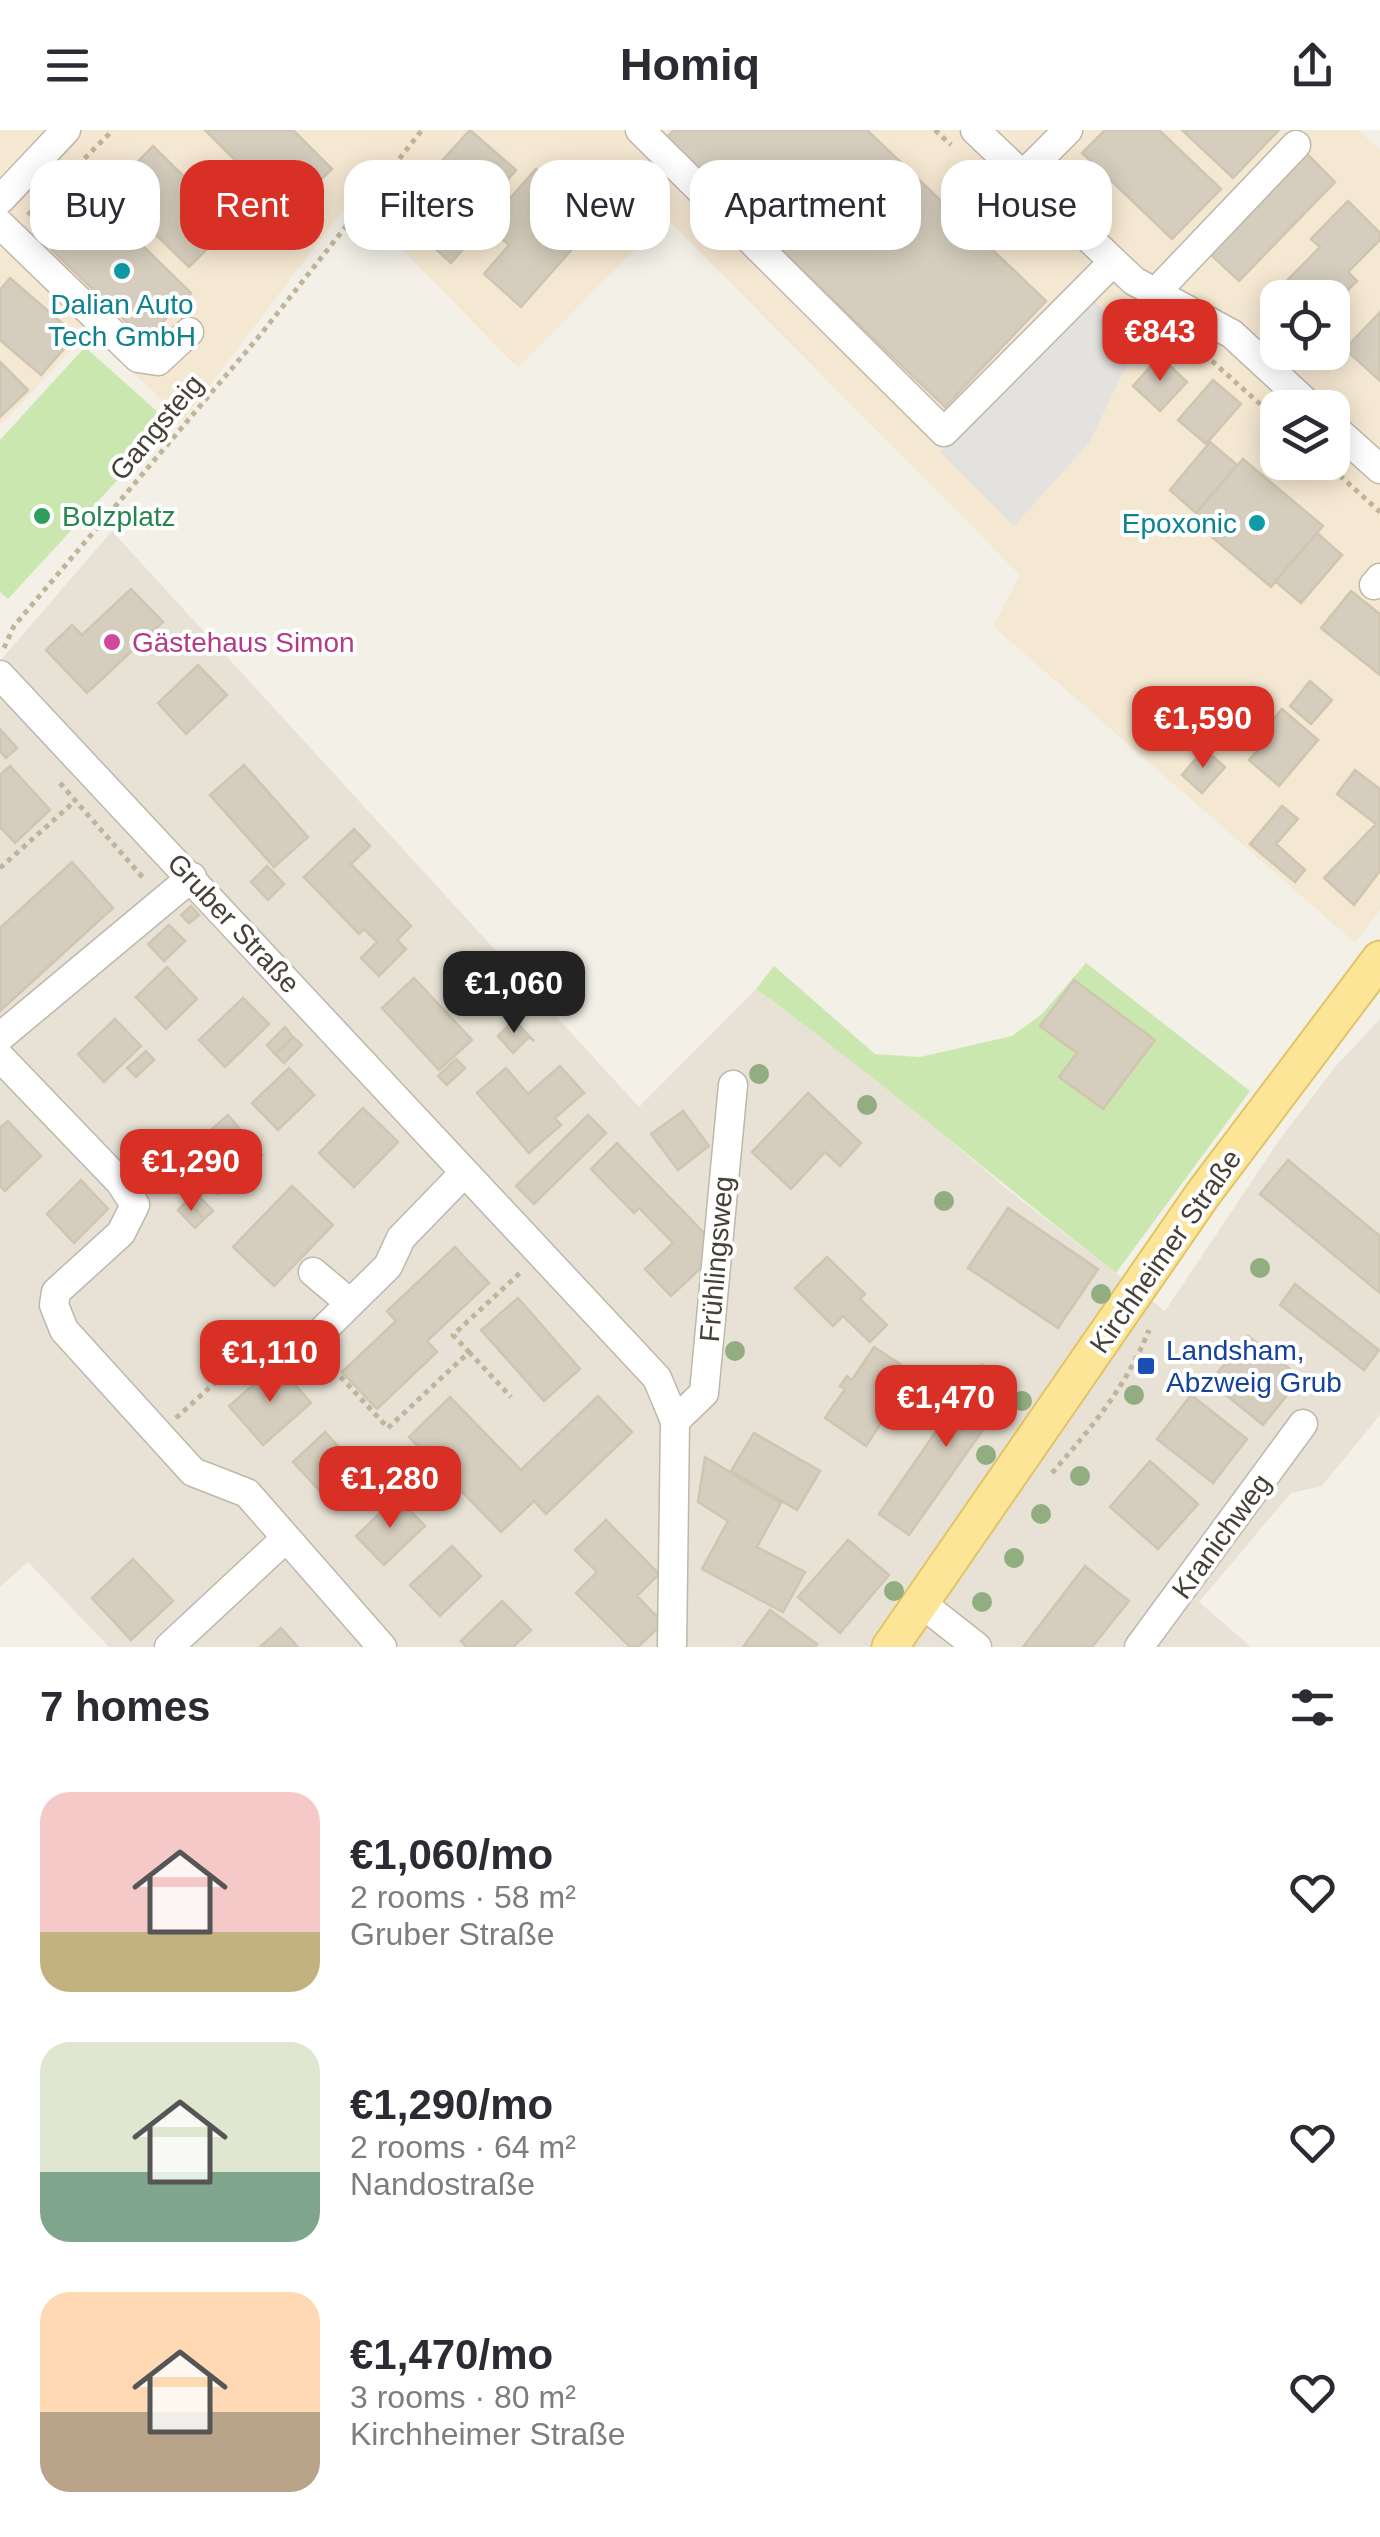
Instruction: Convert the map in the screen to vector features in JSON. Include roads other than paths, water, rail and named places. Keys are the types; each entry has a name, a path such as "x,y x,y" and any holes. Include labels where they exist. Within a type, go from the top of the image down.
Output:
{"main road":[{"name":"Kirchheimer Straße","path":"890,1647 1204,1194 1380,959"}],"street":[{"path":"66,130 2,210 138,358 158,361 189,332"},
{"path":"640,130 944,432 1113,262"},
{"path":"974,130 1005,160"},
{"path":"1038,160 1068,130"},
{"path":"1156,293 1296,144"},
{"path":"1100,250 1134,282 1232,334 1293,390"},
{"path":"1350,442 1380,469"},
{"name":"Gruber Straße","path":"0,676 658,1378 674,1421 672,1647"},
{"path":"0,1038 192,877"},
{"path":"0,1057 120,1182 135,1205 122,1233 56,1292 54,1305 64,1330 193,1472 247,1493 382,1647"},
{"name":"Frühlingsweg","path":"674,1421 704,1393 733,1085"},
{"path":"310,1343 388,1266 401,1238 464,1174"},
{"path":"313,1272 350,1304"},
{"name":"Kranichweg","path":"1138,1647 1303,1424"},
{"path":"170,1647 286,1538"},
{"path":"920,1602 977,1647"}],"place":[{"name":"Dalian Auto Tech GmbH","path":"122,271"},
{"name":"Bolzplatz","path":"42,516"},
{"name":"Epoxonic","path":"1257,523"},
{"name":"Gästehaus Simon","path":"112,642"},
{"name":"Landsham, Abzweig Grub","path":"1146,1366"}]}
